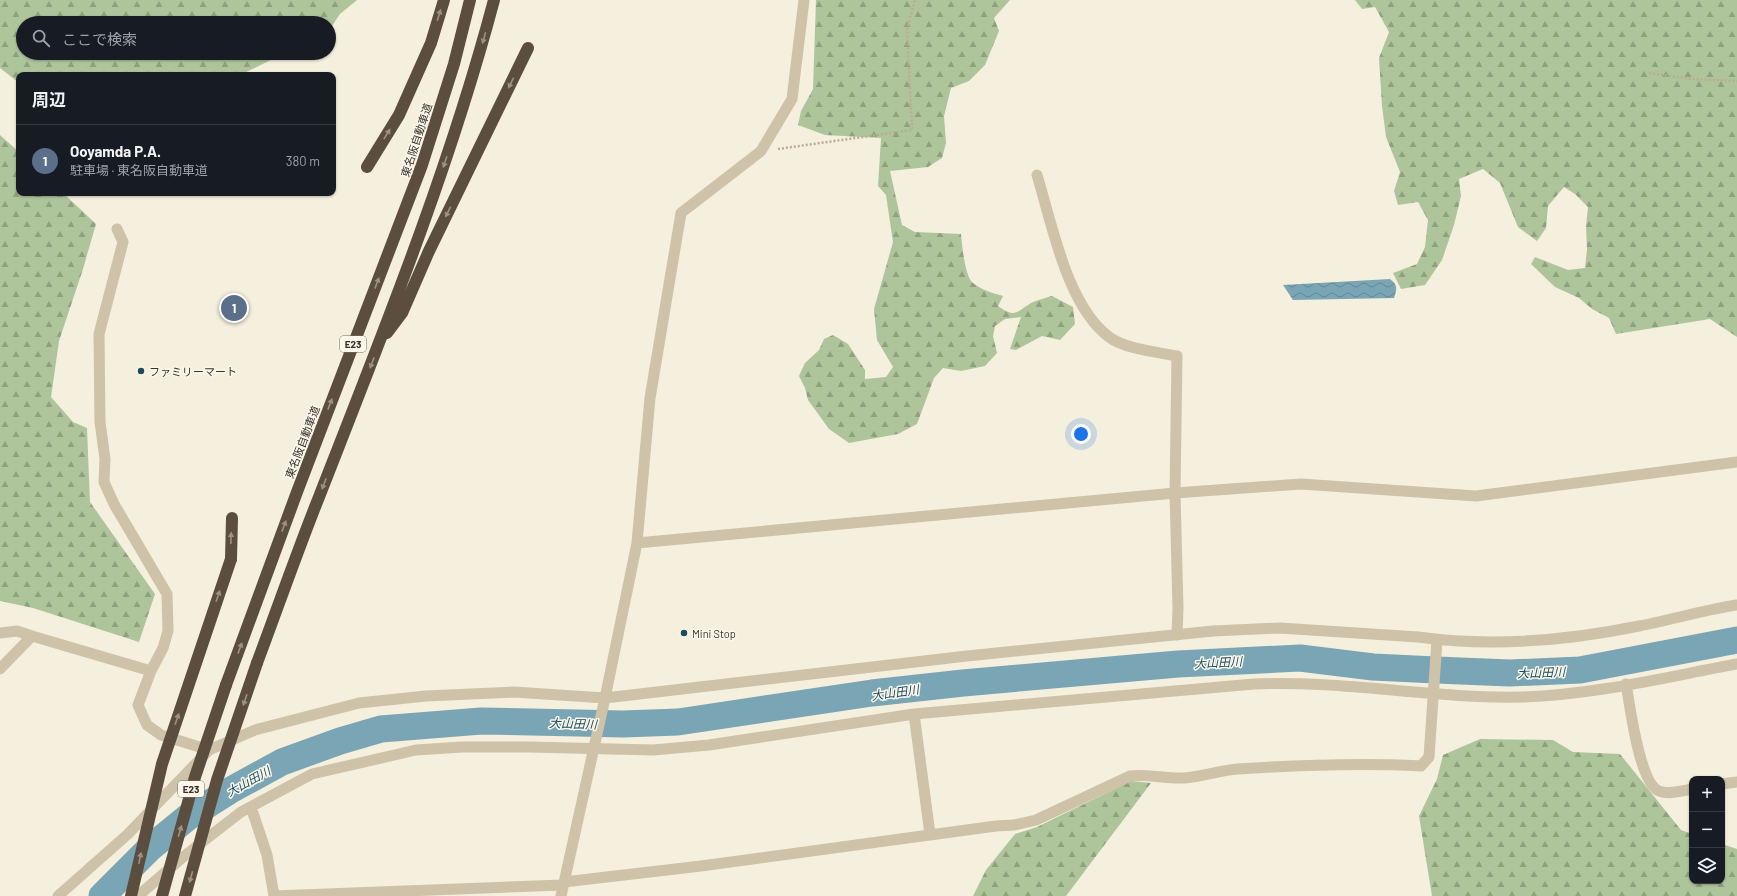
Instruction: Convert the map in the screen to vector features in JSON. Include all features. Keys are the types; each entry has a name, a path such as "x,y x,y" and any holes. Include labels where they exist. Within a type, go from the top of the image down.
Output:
{"highway":[{"path":"367,167 399,115 431,44 444,0"},
{"name":"東名阪自動車道","path":"162,896 195,777 226,685 296,492 422,164 454,64 470,0"},
{"name":"E23","path":"185,896 217,780 257,663 318,499 379,343 442,172 476,67 494,0"},
{"path":"379,343 402,313 429,251 528,48"},
{"path":"132,896 162,764 231,559 232,518"}],"street":[{"path":"563,888 595,746 637,543 650,398 681,213 761,151 792,99 804,0"},
{"path":"1037,175 1068,279 1080,303 1095,324 1110,338 1130,346 1177,356 1175,493 1178,608 1177,635"},
{"path":"117,229 123,242 99,334 100,422 105,459 104,482 114,504 167,594 168,631 163,648 151,671 138,705 147,725 161,735 209,750"},
{"path":"637,543 1175,493 1301,484 1476,496 1737,462"},
{"path":"58,896 128,834 209,750 255,730 359,703 426,696 514,692 604,700 967,656 1213,631 1280,628 1418,637 1438,640 1499,642 1559,640 1637,627 1737,605"},
{"path":"0,633 18,631 151,671"},
{"path":"0,669 32,636"},
{"path":"251,807 267,855 274,896 563,888 701,866 930,834 1014,825 1036,820 1130,776 1146,775 1162,778 1185,778 1238,769 1387,764 1421,766 1429,757 1438,640"},
{"path":"138,896 183,857 241,812 312,774 416,750 462,747 595,746 653,750 709,745 914,714 1169,691 1290,682 1434,694 1521,697 1555,695 1737,664"},
{"path":"1626,684 1636,744 1649,780 1657,791 1667,793 1689,789"},
{"path":"914,714 930,834"},
{"path":"1725,784 1737,782"}],"path":[{"path":"761,151 912,130 907,29 915,0"},
{"path":"1649,73 1691,79 1737,81"}],"green space":[{"path":"0,0 357,0 340,14 336,20 336,16 16,16 16,60 271,60 246,72 16,72 16,81 0,68"},
{"path":"816,0 1010,0 994,18 999,31 985,65 969,81 951,88 944,116 946,143 942,158 928,167 890,171 902,225 915,232 961,234 964,260 970,280 984,289 1003,296 998,306 1008,312 1015,313 1033,302 1052,296 1073,307 1075,324 1060,340 1042,336 1016,350 1010,349 1021,317 1005,319 995,326 993,336 997,353 985,366 961,371 943,368 934,378 917,424 898,434 849,443 829,429 808,400 805,388 799,376 805,363 819,350 824,339 833,335 848,344 865,370 865,379 886,377 893,367 877,340 874,309 893,242 886,195 878,186 881,138 825,135 798,125 801,111 813,89"},
{"path":"1355,0 1737,0 1737,337 1710,319 1616,334 1609,318 1592,309 1579,298 1555,287 1531,264 1535,257 1568,270 1585,268 1588,207 1575,194 1564,187 1548,206 1546,228 1537,241 1518,227 1500,183 1483,169 1459,179 1461,196 1454,225 1442,260 1425,285 1401,289 1393,273 1417,264 1425,247 1428,220 1418,202 1398,205 1394,191 1400,172 1386,137 1382,106 1379,58 1389,32 1375,7 1362,9"},
{"path":"0,135 16,149 16,196 66,196 96,224 59,341 51,397 73,422 87,428 90,502 155,594 139,642 33,608 0,601"},
{"path":"1480,739 1553,740 1573,752 1620,754 1681,830 1689,833 1689,884 1725,884 1725,845 1737,849 1737,896 1432,896 1419,816 1437,779 1443,755"},
{"path":"1131,781 1151,783 1066,896 973,896 986,870 1015,834 1037,827"}],"water":[{"path":"1390,279 1396,287 1394,298 1293,300 1283,285"}],"waterway":[{"name":"大山田川","path":"102,896 150,848 188,817 229,791 282,762 340,741 381,729 481,721 623,724 678,722 872,693 963,683 1178,664 1300,658 1373,667 1436,670 1510,673 1580,670 1737,640"}],"place":[{"name":"Ooyamda P.A.","path":"234,308"},
{"name":"ファミリーマート","path":"141,371"},
{"name":"Mini Stop","path":"684,633"}]}
